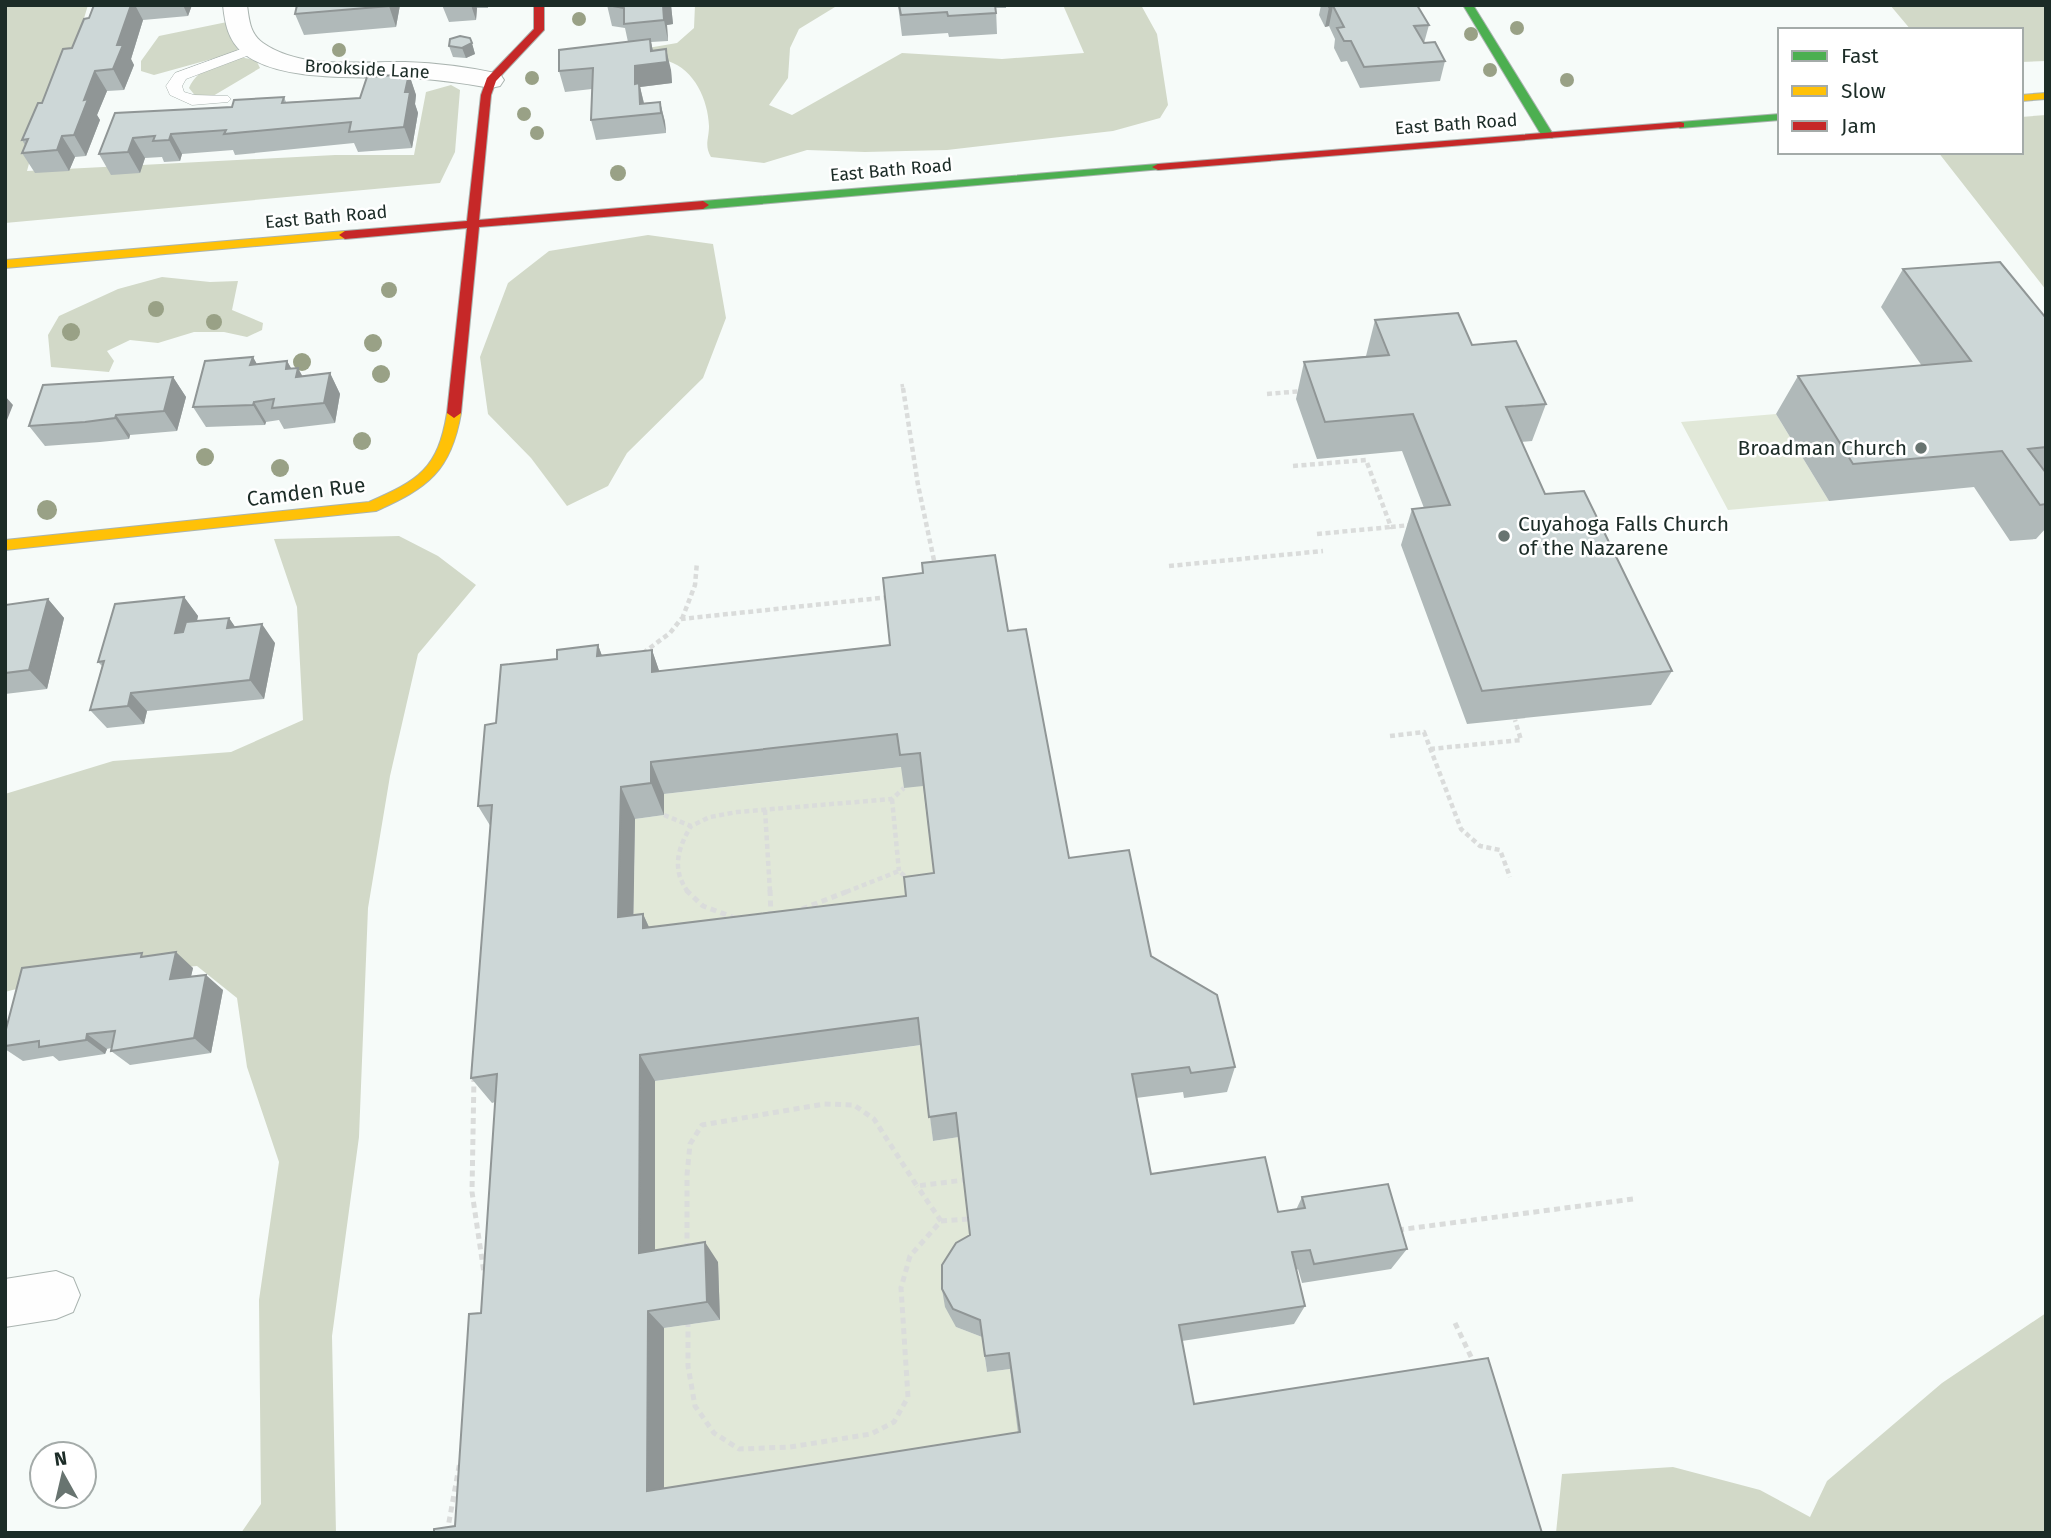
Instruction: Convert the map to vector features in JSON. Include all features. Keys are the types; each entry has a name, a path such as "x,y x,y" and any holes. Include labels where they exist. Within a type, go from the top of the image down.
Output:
{"street":[{"name":"Brookside Lane","path":"235,5 233,19 240,36 278,61 308,68 442,73 491,80"},
{"path":"491,80 539,30 539,5"},
{"path":"1468,5 1548,136"},
{"name":"Camden Rue","path":"5,545 371,507 414,488 438,467 452,429 486,95 491,80"},
{"path":"2023,97 2046,96"},
{"name":"East Bath Road","path":"5,264 1778,117"},
{"path":"5,1303 56,1295"}],"lane":[{"path":"223,99 192,100 178,95 174,86 180,76 256,48"}],"path":[{"path":"902,384 918,485 931,535 936,569"},
{"path":"1268,394 1315,390"},
{"path":"1293,466 1366,460 1391,527"},
{"path":"1317,534 1417,524"},
{"path":"1169,566 1323,551"},
{"path":"639,654 650,650 670,633 681,619 695,585 697,562"},
{"path":"681,619 898,596"},
{"path":"650,650 650,662"},
{"path":"1430,749 1521,740 1515,720"},
{"path":"1390,736 1424,732 1464,836 1477,846 1500,850 1510,877"},
{"path":"746,918 713,914 695,901 681,881 675,861 679,842 691,826 710,817 891,799 904,788"},
{"path":"891,799 899,871 918,887"},
{"path":"765,810 771,916"},
{"path":"664,815 691,826"},
{"path":"797,910 899,871"},
{"path":"758,917 784,913"},
{"path":"730,929 734,918"},
{"path":"475,1070 470,1132 471,1181 484,1283"},
{"path":"687,1257 687,1175 691,1144 702,1125 824,1104 854,1105 874,1119 941,1221"},
{"path":"917,1186 964,1181"},
{"path":"1394,1231 1633,1199"},
{"path":"688,1311 688,1366 695,1406 715,1433 739,1448 790,1447 871,1434 894,1422 908,1396 901,1288 910,1256 941,1221 968,1219"},
{"path":"1455,1323 1478,1375"},
{"path":"447,1533 463,1451"}],"green space":[{"path":"5,5 88,5 70,65 44,107 27,171 335,155 414,155 426,92 451,85 460,90 455,152 440,183 5,223"},
{"path":"695,5 835,7 799,29 790,48 788,78 769,105 792,115 902,53 1002,59 1084,53 1063,5 1141,5 1157,34 1168,105 1160,118 1113,131 947,150 807,150 764,163 711,157 707,145 709,126 706,106 693,79 686,71 668,61 635,57 630,51 677,43 694,28"},
{"path":"1890,5 2046,5 2046,61 2023,62 2023,28 1909,28"},
{"path":"227,22 239,37 237,52 154,75 141,71 141,61 159,36"},
{"path":"239,57 256,60 260,68 213,96 197,98 189,88 204,71"},
{"path":"2046,115 2046,290 1940,154 2023,154 2023,117"},
{"path":"648,235 713,244 726,318 703,378 627,453 608,486 567,506 531,458 488,414 480,357 508,283 549,251"},
{"path":"162,277 210,282 238,281 232,310 263,323 262,330 247,337 224,332 194,332 158,343 130,340 107,351 114,361 109,372 51,367 48,335 59,316 118,289"},
{"path":"1776,414 1829,501 1728,510 1681,422"},
{"path":"399,536 438,556 476,585 418,654 390,776 368,908 359,1137 332,1336 336,1533 241,1533 261,1504 259,1300 279,1162 247,1067 237,998 197,966 58,978 5,992 5,794 113,761 231,752 303,720 297,607 274,539"},
{"path":"902,767 923,786 938,903 633,946 635,819 664,815 664,794"},
{"path":"922,1045 933,1141 959,1137 972,1255 956,1327 982,1337 987,1372 1010,1369 1020,1445 664,1501 664,1328 720,1320 655,1273 655,1081"},
{"path":"2046,1313 2046,1533 1556,1533 1562,1474 1673,1467 1760,1490 1810,1517 1827,1481 1942,1383"}],"building":[{"path":"94,5 131,5 117,45 123,45 113,69 95,71 74,135 62,136 57,150 22,153 28,139 22,140 38,103 42,103 63,49 72,48 84,19 89,18"},
{"path":"297,5 389,5 389,6 295,14"},
{"path":"607,5 663,5 664,20 624,24 624,8"},
{"path":"899,5 995,5 996,13 901,15"},
{"path":"1328,5 1417,5 1429,25 1414,26 1424,43 1435,42 1445,61 1364,67 1351,41 1344,41 1337,28 1344,27 1333,6"},
{"path":"460,36 470,38 472,43 462,48 449,46 450,39"},
{"path":"650,39 651,51 666,49 667,62 635,66 635,84 639,83 640,104 660,102 661,113 591,120 593,68 559,71 559,50"},
{"path":"409,74 405,92 410,92 404,127 349,132 351,122 224,134 226,130 171,134 169,140 153,141 155,136 133,138 128,152 99,154 115,113 232,107 234,100 284,97 282,103 360,98 367,77"},
{"path":"2000,262 2046,318 2046,447 2028,449 2046,473 2046,504 2040,505 2002,451 1853,464 1798,376 1971,361 1903,269"},
{"name":"Cuyahoga Falls Church of the Nazarene","path":"1458,313 1472,345 1516,341 1546,404 1506,407 1545,494 1584,491 1672,671 1482,691 1412,509 1450,505 1413,414 1325,422 1304,362 1389,355 1375,320"},
{"path":"253,357 250,365 287,361 286,369 298,368 296,377 330,373 324,403 272,408 274,399 254,402 253,405 193,407 205,361"},
{"path":"173,377 164,411 116,415 115,418 85,422 29,426 43,385"},
{"path":"995,555 1008,631 1026,629 1069,858 1129,850 1151,956 1217,995 1235,1067 1191,1073 1189,1067 1132,1074 1151,1174 1265,1157 1278,1212 1305,1208 1302,1197 1388,1184 1407,1249 1314,1264 1310,1250 1292,1252 1305,1306 1179,1325 1194,1404 1488,1358 1542,1533 434,1533 434,1529 455,1526 469,1314 481,1313 497,1074 471,1078 492,805 478,806 485,725 496,723 501,665 557,659 557,650 598,645 597,656 652,650 652,672 890,645 883,578 923,573 922,563","holes":["897,734 900,755 920,753 934,873 904,877 906,896 643,928 643,914 618,917 621,787 651,783 651,762","918,1018 929,1117 956,1113 970,1235 956,1243 942,1265 942,1289 953,1309 980,1320 985,1356 1009,1353 1020,1432 647,1491 648,1311 707,1302 705,1242 639,1253 640,1055"]},
{"path":"184,597 175,633 183,632 186,622 229,618 227,628 262,624 250,680 131,693 128,706 90,710 104,661 98,662 115,604"},
{"path":"48,599 29,670 5,673 5,605"},
{"path":"176,952 170,979 206,975 194,1038 111,1051 115,1031 87,1034 86,1040 39,1047 39,1041 5,1046 5,1033 22,968 142,953 141,957"}],"traffic: fast":[{"path":"1468,5 1548,136"},
{"path":"1680,125 1778,117"},
{"path":"703,205 1158,167"}],"traffic: slow":[{"path":"2023,98 2046,96"},
{"path":"5,264 345,235"},
{"path":"5,545 371,507 404,491 429,474 445,450 454,413"}],"traffic: jam":[{"path":"454,413 486,95 491,80 539,30 539,5"},
{"path":"1158,167 1680,125"},
{"path":"345,235 703,205"}],"place":[{"name":"Broadman Church","path":"1921,448"},
{"name":"Cuyahoga Falls Church of the Nazarene","path":"1504,536"}]}
